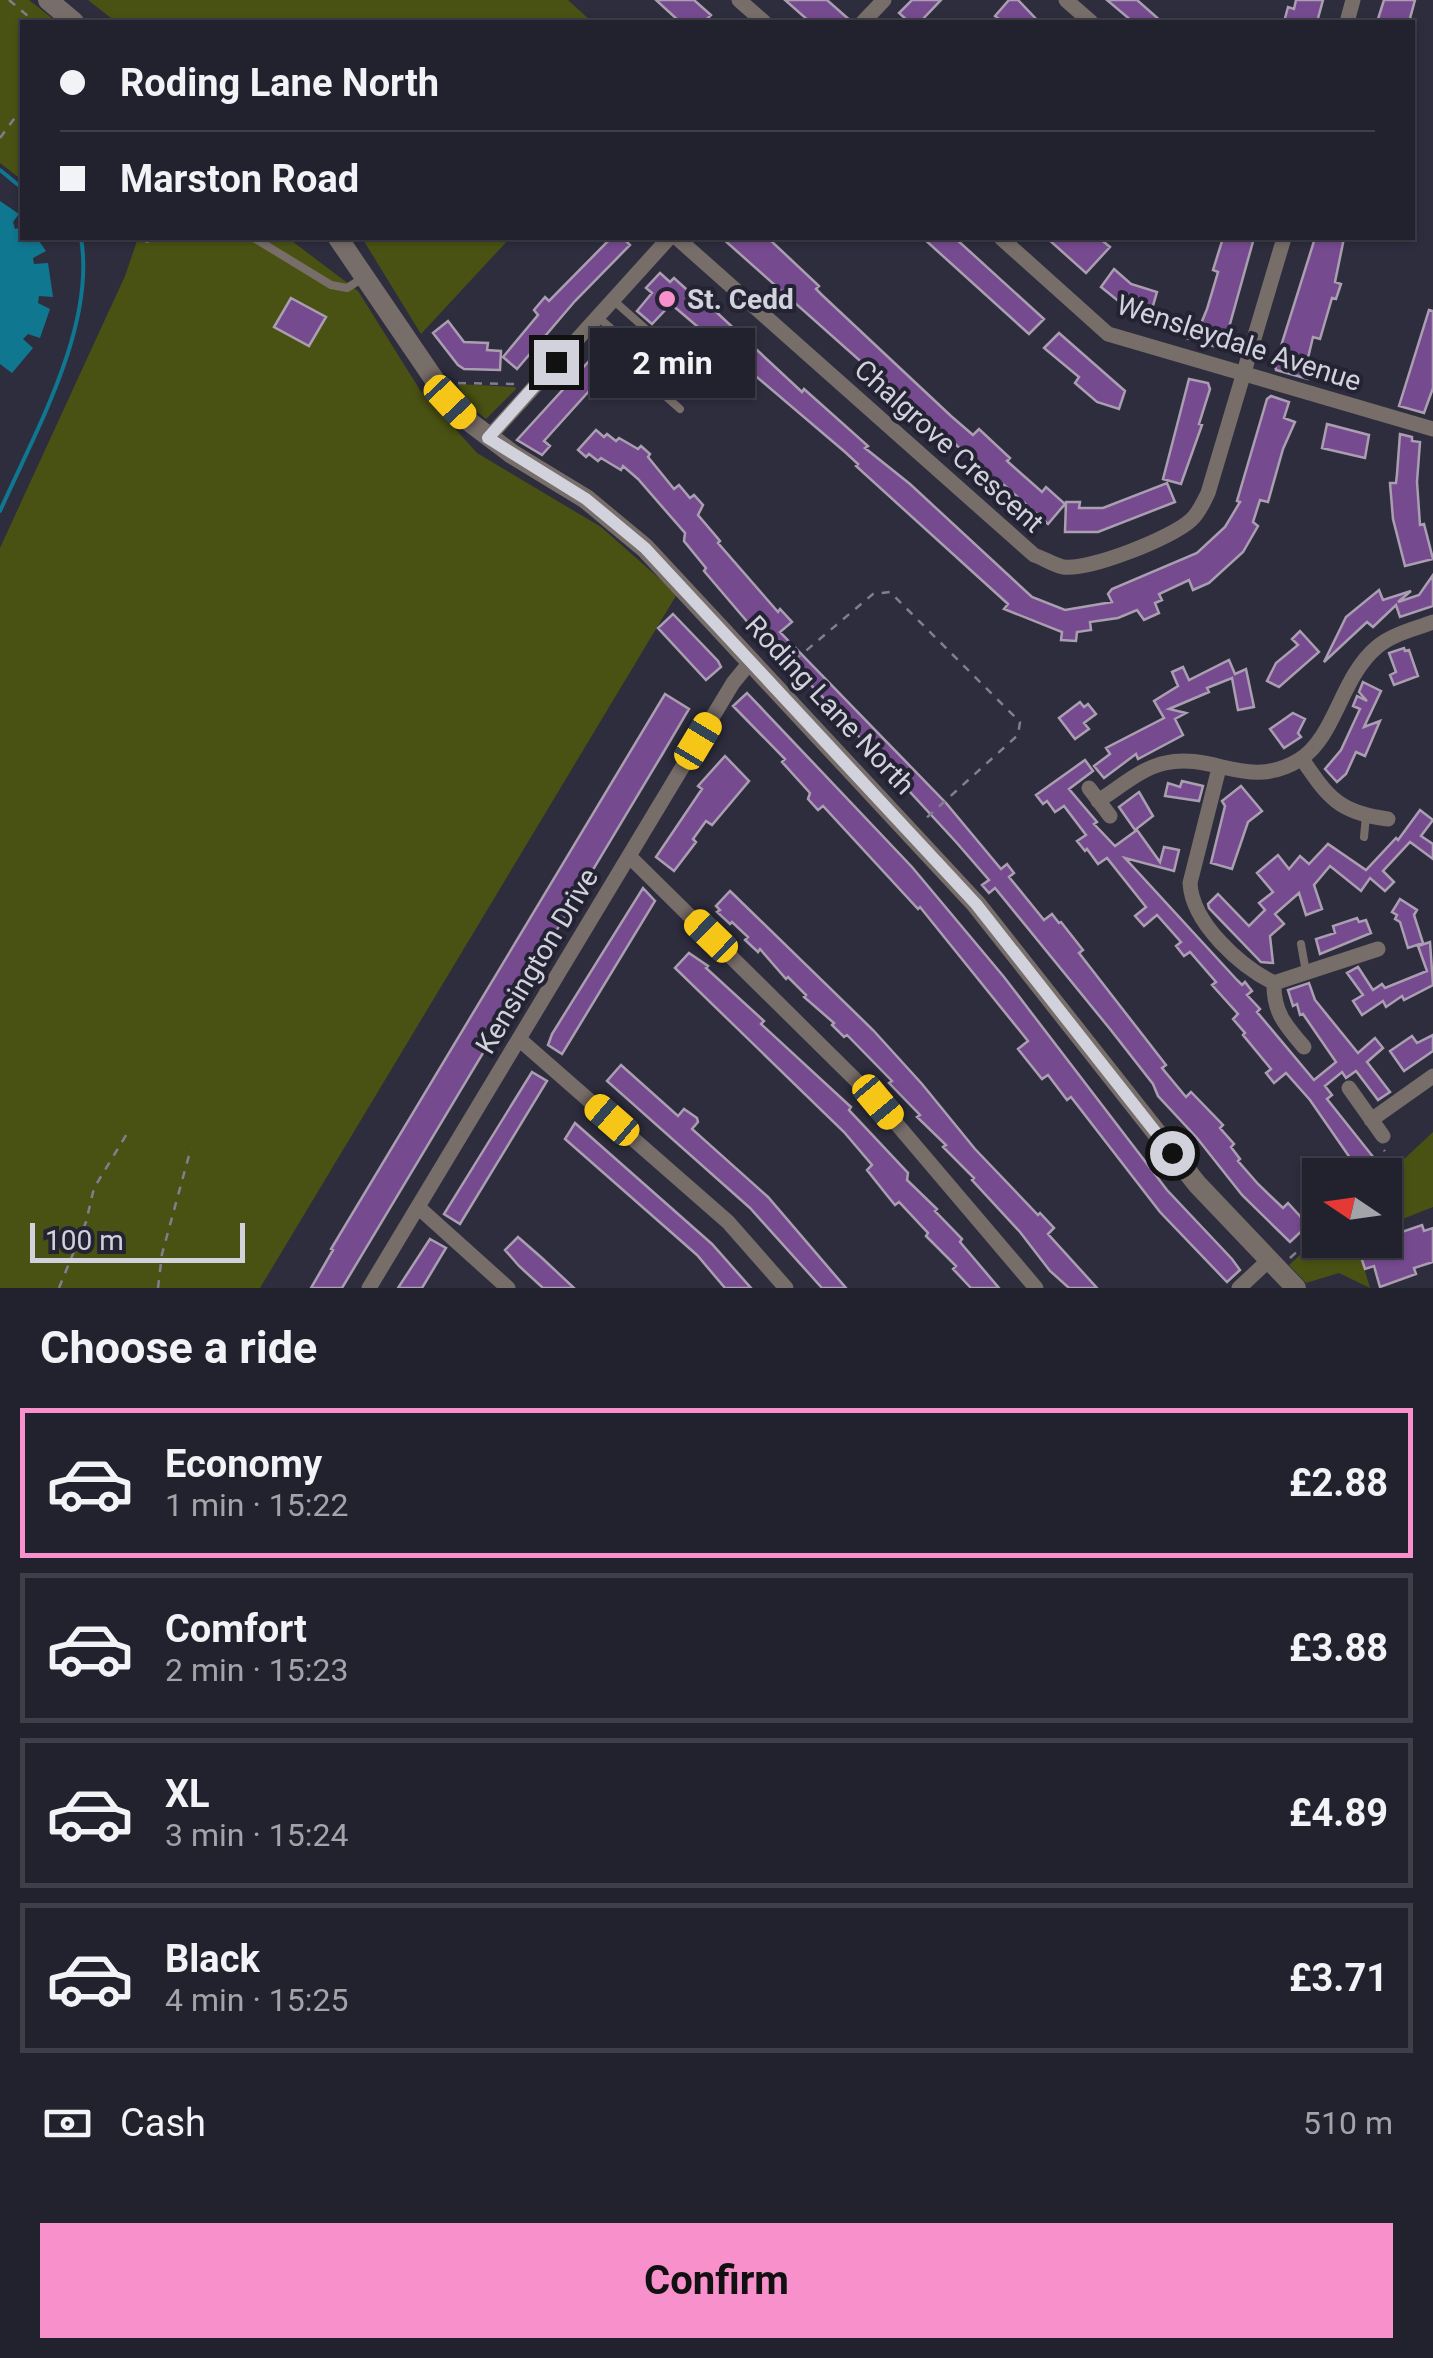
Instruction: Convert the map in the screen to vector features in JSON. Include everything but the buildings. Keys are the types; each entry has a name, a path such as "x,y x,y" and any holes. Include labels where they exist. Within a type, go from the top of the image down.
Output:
{"street":[{"path":"48,0 72,20"},
{"path":"739,0 762,20"},
{"path":"865,20 884,0"},
{"path":"1066,0 1089,20"},
{"name":"Roding Lane North","path":"340,240 450,402 488,438 616,521 645,548 976,904 1197,1184 1296,1288"},
{"path":"488,438 668,240"},
{"name":"Chalgrove Crescent","path":"679,240 1034,554 1063,567 1095,565 1190,522 1208,493 1283,240"},
{"name":"Wensleydale Avenue","path":"1004,240 1108,334 1433,429"},
{"path":"1110,816 1094,795 1163,763 1188,761 1238,773 1270,773 1302,759 1322,735 1348,681 1365,658 1380,644 1433,622"},
{"name":"Kensington Drive","path":"369,1288 733,683 751,661"},
{"path":"1302,759 1326,794 1344,809 1388,819"},
{"path":"1219,768 1190,883 1190,899 1198,916 1252,972 1274,983 1378,949"},
{"path":"629,856 857,1080 1036,1288"},
{"path":"1274,983 1274,1003 1282,1022 1304,1047"},
{"path":"519,1038 728,1222 786,1288"},
{"path":"1371,1120 1433,1076"},
{"path":"1349,1088 1383,1136"},
{"path":"418,1207 508,1288"},
{"path":"1240,1288 1273,1264"}],"lane":[{"path":"257,240 330,286 347,288 367,276"},
{"path":"613,300 648,330"},
{"path":"598,317 648,362 652,384 680,409"},
{"path":"1364,836 1366,816"},
{"path":"1301,944 1306,972"}],"path":[{"path":"9,0 33,20"},
{"path":"0,138 20,111"},
{"path":"436,382 536,385"},
{"path":"770,681 874,594 890,592 1020,722 1018,735 911,832"},
{"path":"59,1288 86,1222 94,1188 128,1132"},
{"path":"1383,1136 1381,1146 1390,1158"},
{"path":"158,1288 162,1254 190,1148"},
{"path":"1273,1264 1302,1243"}],"green space":[{"path":"0,0 29,0 54,20 20,20 20,178 0,163"},
{"path":"88,0 568,0 590,20 113,20"},
{"path":"137,240 291,240 358,291 420,390 477,453 601,527 677,594 260,1288 0,1288 0,548 125,276"},
{"path":"363,240 508,240 421,334"},
{"path":"457,384 516,389 486,419 471,407"},
{"path":"1433,1132 1433,1207 1402,1219 1402,1161"},
{"path":"1302,1253 1302,1258 1361,1258 1370,1288 1339,1273 1306,1283 1289,1265"}],"water":[{"path":"0,201 19,214 13,222 15,229 20,228 20,240 38,240 46,251 33,258 34,264 48,263 53,297 39,296 38,303 50,309 40,338 28,334 23,339 33,348 12,373 0,364"}],"waterway":[{"path":"0,170 20,186"},
{"path":"0,511 45,413 71,342 80,307 81,240"}],"place":[{"name":"St. Cedd","path":"667,299"}],"route":[{"path":"556,362 488,438 586,499 645,548 976,904 1172,1153"}]}
